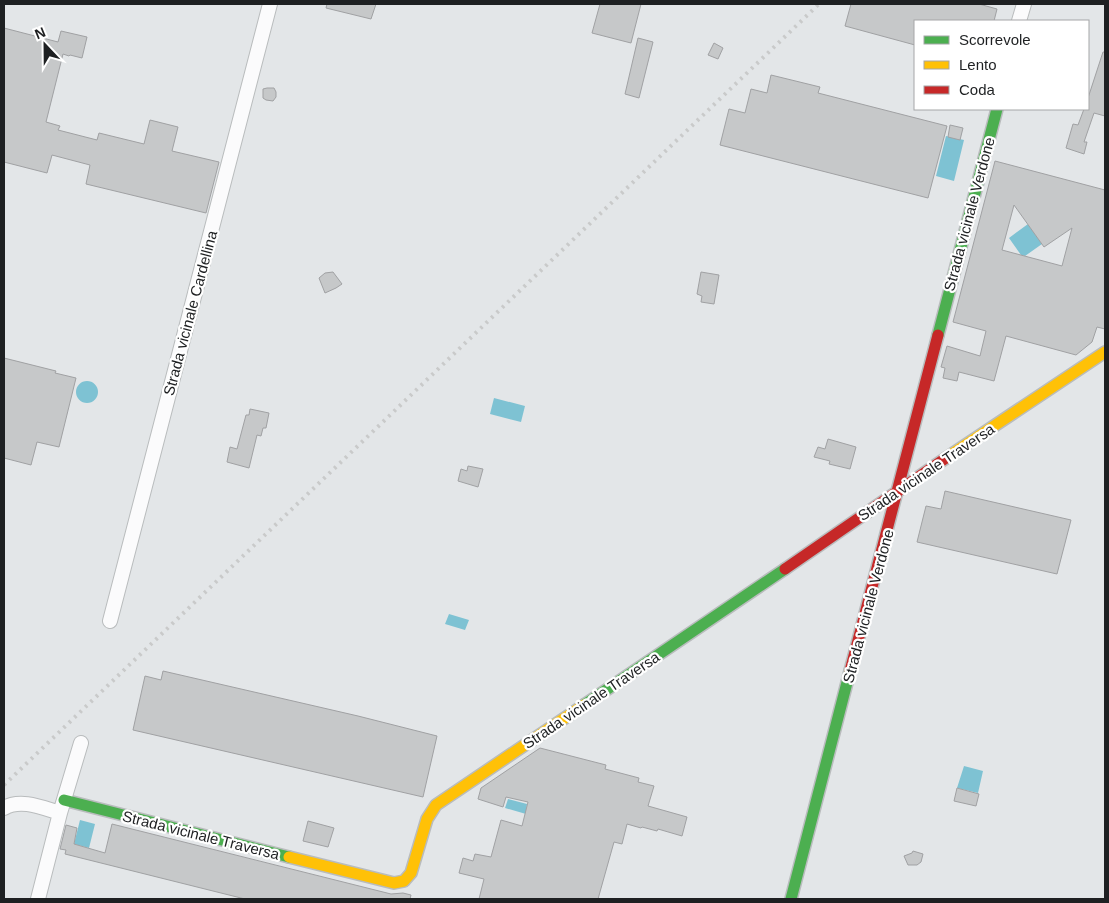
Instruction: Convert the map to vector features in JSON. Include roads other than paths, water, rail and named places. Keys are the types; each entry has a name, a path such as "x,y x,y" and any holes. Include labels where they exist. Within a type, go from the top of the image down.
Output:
{"street":[{"name":"Strada vicinale Cardellina","path":"110,622 270,4"},
{"path":"1019,20 1024,4"},
{"name":"Strada vicinale Verdone","path":"791,899 997,110"},
{"name":"Strada vicinale Traversa","path":"4,808 21,803 62,807 394,883 402,883 408,879 411,873 427,819 436,805 897,491 1105,352"},
{"path":"38,899 81,743"}],"water":[{"path":"946,136 964,140 954,181 936,176"},
{"path":"1028,224 1042,244 1025,256 1021,255 1009,238"},
{"path":"87,381 95,384 98,392 95,400 87,403 79,400 76,392 79,384"},
{"path":"494,398 525,406 521,422 490,414"},
{"path":"449,614 469,620 465,630 445,624"},
{"path":"964,766 983,771 978,793 957,788"},
{"path":"508,799 527,804 526,814 505,808"},
{"path":"80,820 95,824 89,848 74,844"}],"railway":[{"path":"4,785 819,4"}]}
